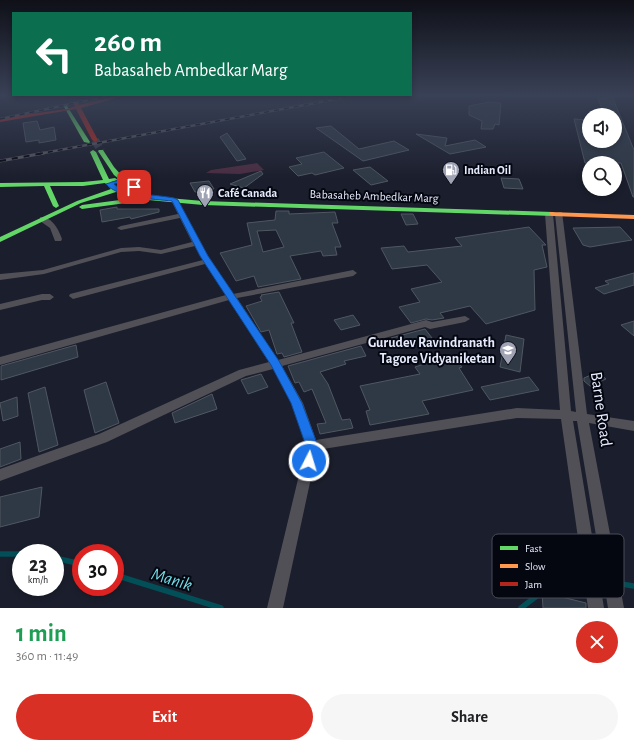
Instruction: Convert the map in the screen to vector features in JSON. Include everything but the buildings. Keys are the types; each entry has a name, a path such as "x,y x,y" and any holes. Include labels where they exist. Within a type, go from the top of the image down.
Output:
{"main road":[{"path":"77,122 91,141 84,122"},
{"path":"107,183 97,152 122,180"},
{"path":"0,185 107,183 122,180"},
{"name":"Babasaheb Ambedkar Marg","path":"122,180 179,194 208,196 634,210"},
{"path":"0,240 43,219 54,210 107,183"},
{"path":"0,231 54,210 107,183"},
{"name":"Babasaheb Ambedkar Marg","path":"107,183 130,193 174,200 203,202 634,217"},
{"path":"46,184 54,210"},
{"path":"54,210 155,197"}],"street":[{"path":"174,200 196,243 230,297 275,363 297,403 312,446 277,602"},
{"path":"554,214 566,415 585,534"},
{"name":"Barne Road","path":"554,214 582,418 603,534"},
{"path":"121,228 182,215"},
{"path":"43,219 52,224 56,230 58,239"},
{"path":"0,277 44,272 121,250 139,249 161,252 196,243"},
{"path":"73,296 208,261"},
{"path":"0,361 230,297 353,273"},
{"path":"0,307 50,296"},
{"path":"0,475 103,438 242,373 426,323 430,326 465,319"},
{"path":"312,446 517,413 566,415 634,426"},
{"path":"594,598 596,608"}],"shaded area":[{"path":"257,163 264,170 240,174 206,173 211,170"}],"waterway":[{"name":"Manik","path":"0,554 12,554"},
{"name":"Manik","path":"64,560 72,562"},
{"name":"Manik","path":"124,578 221,608"},
{"name":"Manik","path":"624,584 634,586"},
{"name":"Manik","path":"521,608 534,598"}],"tunnel":[{"path":"95,140 101,151"}],"railway":[{"path":"38,154 210,122"},
{"path":"0,161 44,153"}],"traffic: fast":[{"path":"75,122 87,142"},
{"path":"101,151 116,173 126,182 138,188"},
{"path":"93,152 103,175 112,187 129,194 155,199 203,203 553,214"},
{"path":"0,185 83,184 115,180"},
{"path":"46,184 56,206"},
{"path":"0,240 79,202 130,185"},
{"path":"82,207 154,197"}],"traffic: slow":[{"path":"553,214 634,217"}],"traffic: jam":[{"path":"86,122 95,140"}],"place":[{"name":"Indian Oil","path":"451,185"},
{"name":"Café Canada","path":"205,208"},
{"name":"Gurudev Ravindranath Tagore Vidyaniketan","path":"508,365"}],"route":[{"path":"134,187 122,181 109,184 115,189 130,193 174,200 204,256 275,363 297,403 312,446 309,461"}]}
